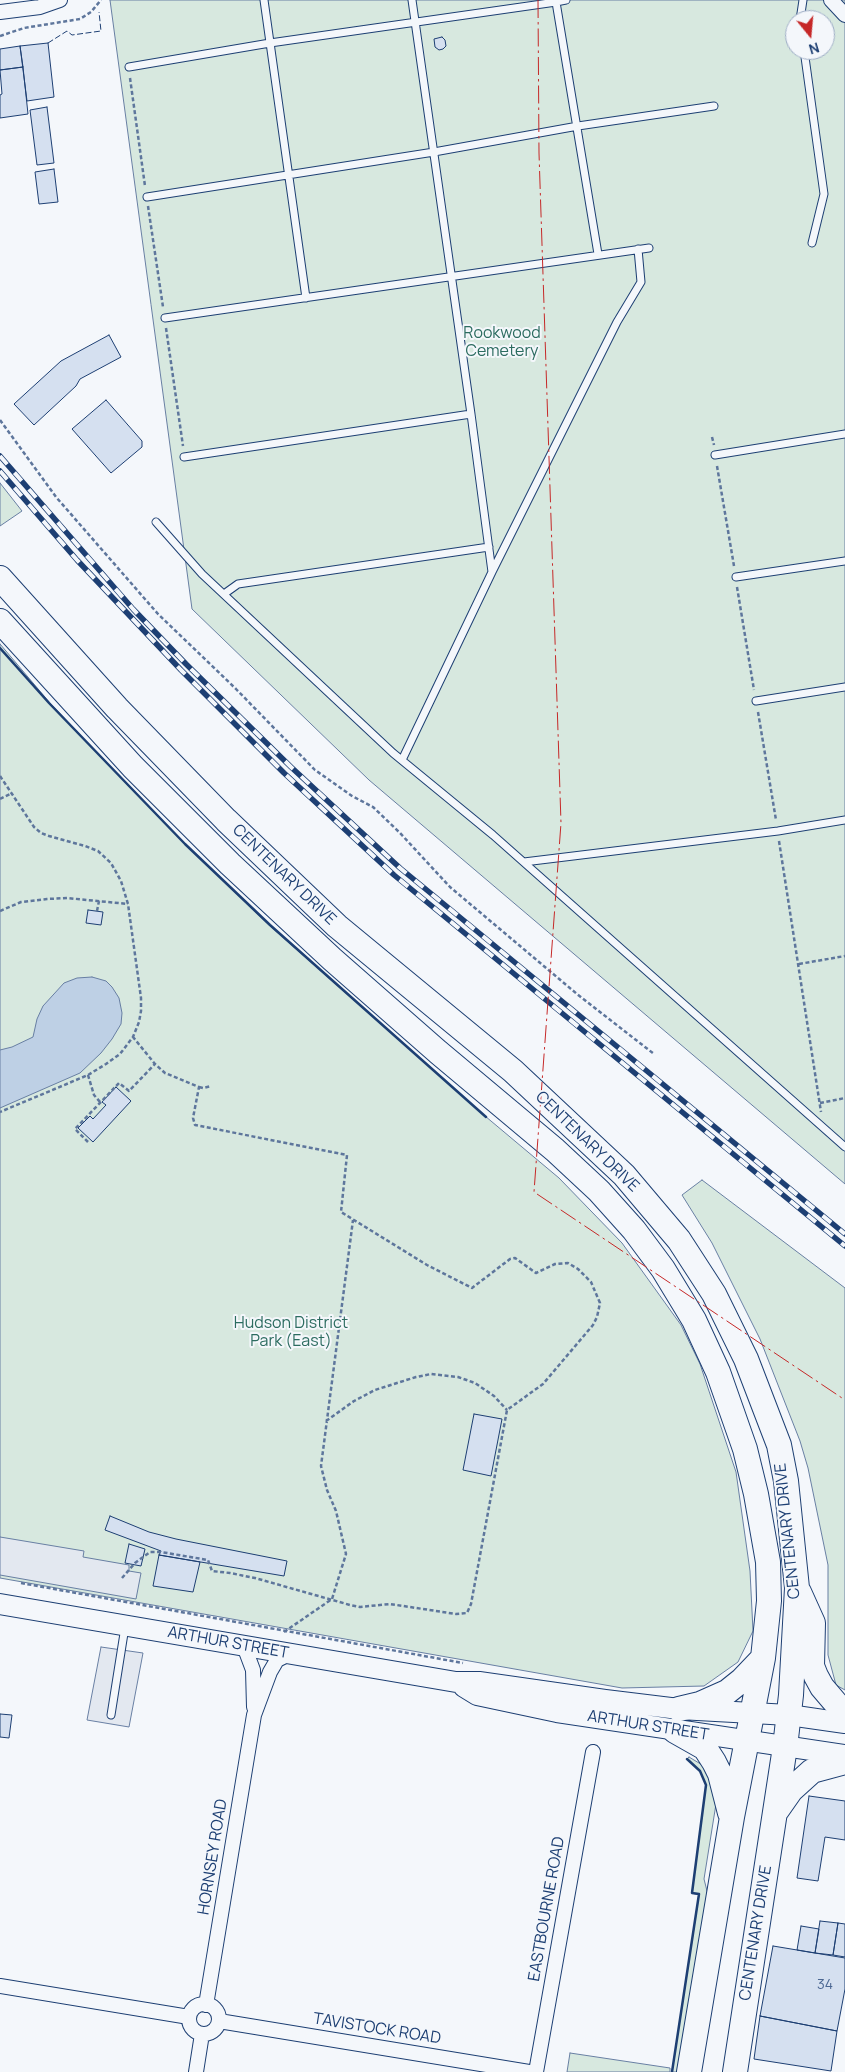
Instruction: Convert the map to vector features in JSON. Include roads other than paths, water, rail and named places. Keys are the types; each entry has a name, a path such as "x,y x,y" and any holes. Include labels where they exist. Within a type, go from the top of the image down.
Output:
{"highway":[{"name":"CENTENARY DRIVE","path":"0,578 116,708 226,820 337,926 513,1071 624,1174 679,1240 718,1302 746,1359 779,1445 786,1482 797,1588 792,1694 734,2072"},
{"name":"CENTENARY DRIVE","path":"0,621 133,767 230,864 339,965 555,1150 599,1191 634,1230 663,1269 694,1320 718,1372 745,1449 756,1494 768,1562 769,1600 763,1658 732,1817 689,2072"},
{"path":"797,1588 813,1623 812,1666 822,1687 845,1714"},
{"path":"732,1817 720,1774 714,1762 705,1748 677,1720 700,1704 727,1692 742,1680 763,1658"},
{"path":"775,1814 791,1790 812,1771 845,1762"}],"main road":[{"name":"ARTHUR STREET","path":"0,1604 456,1682 477,1695 557,1712 677,1720 752,1714 789,1715 845,1723"},
{"name":"ARTHUR STREET","path":"677,1720 747,1741 845,1756"}],"street":[{"path":"0,12 40,7 60,0"},
{"path":"831,0 844,13"},
{"name":"HORNSEY ROAD","path":"206,2004 254,1715 253,1670 244,1646"},
{"name":"HORNSEY ROAD","path":"254,1715 270,1672 277,1660 289,1654"},
{"name":"EASTBOURNE ROAD","path":"536,2072 593,1752"},
{"path":"0,1986 189,2017"},
{"path":"206,2004 216,2010 219,2021 211,2032 202,2034 194,2030 189,2022 189,2017 193,2009 206,2004"},
{"name":"TAVISTOCK ROAD","path":"219,2021 529,2072"},
{"path":"196,2072 202,2034"}],"lane":[{"path":"264,0 306,298"},
{"path":"412,0 492,572"},
{"path":"129,67 270,43 566,0"},
{"path":"556,1 598,254"},
{"path":"805,60 824,194 812,243"},
{"path":"147,197 434,152 578,126 714,106"},
{"path":"165,318 649,248"},
{"path":"402,760 492,572 617,322 641,282 638,249"},
{"path":"184,457 471,414"},
{"path":"715,455 845,434"},
{"path":"156,522 202,574 402,760 524,862 845,1147"},
{"path":"224,594 238,584 489,546"},
{"path":"736,577 845,561"},
{"path":"756,701 845,687"},
{"path":"524,862 778,831 845,820"},
{"path":"111,1715 126,1625"}],"water":[{"path":"92,977 106,981 119,998 122,1013 121,1024 112,1039 101,1053 80,1073 0,1108 0,1050 12,1047 33,1037 37,1019 43,1006 64,983 77,978"}],"railway":[{"path":"0,456 133,609 186,664 291,767 400,868 845,1234"},
{"path":"0,471 77,560 181,670 284,773 394,875 845,1246"}],"park label":[{"name":"Rookwood Cemetery","path":"502,343"},
{"name":"Hudson District Park (East)","path":"291,1333"}]}
